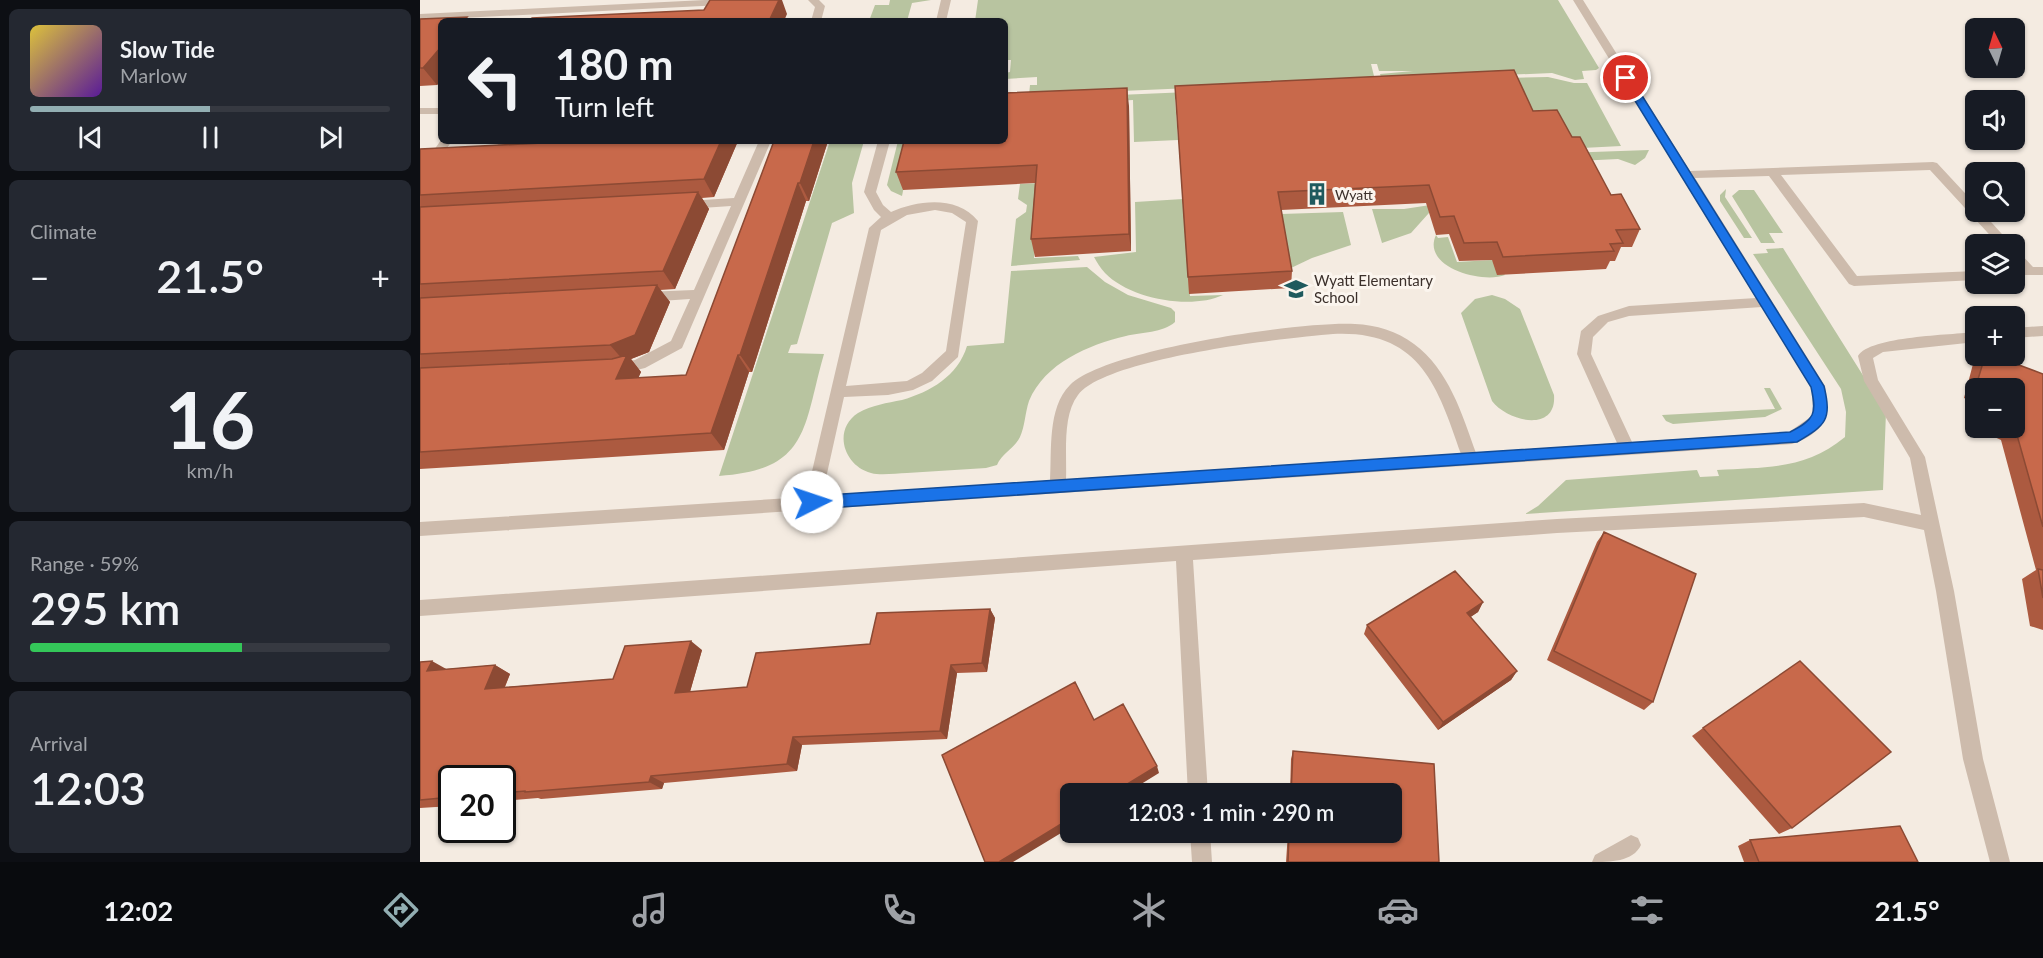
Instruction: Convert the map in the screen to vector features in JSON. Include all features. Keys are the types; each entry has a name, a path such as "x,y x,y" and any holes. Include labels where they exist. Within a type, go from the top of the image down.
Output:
{"street":[{"path":"420,17 762,0"},
{"path":"813,0 820,6 817,18"},
{"path":"942,18 946,0"},
{"path":"420,529 1792,438 1814,426 1822,407 1818,386 1578,0"},
{"path":"700,11 706,1"},
{"path":"534,18 539,10"},
{"path":"420,111 438,111"},
{"path":"438,153 444,144"},
{"path":"603,370 626,369 652,360 677,344 764,144"},
{"path":"883,144 870,192 878,207 888,217"},
{"path":"420,154 459,152"},
{"path":"1687,175 1933,166 1996,234"},
{"path":"1772,172 1854,281 1965,275"},
{"path":"680,205 739,202"},
{"path":"812,502 837,392 875,228 888,217 908,209 938,207 958,210 972,222 953,353 939,368 916,383 837,392"},
{"path":"629,298 699,294"},
{"path":"1627,449 1584,354 1586,335 1603,318 1629,311 1766,302"},
{"path":"1058,486 1064,407 1076,387 1101,371 1197,346 1334,329 1390,336 1413,350 1428,363 1445,392 1471,459"},
{"path":"2025,332 2043,331"},
{"path":"1965,339 1880,347 1865,356 1871,381 1917,457 1945,591 1973,759 2000,862"},
{"path":"420,608 1557,526 1864,510 1930,524"},
{"path":"1184,553 1197,783"},
{"path":"1201,843 1202,862"},
{"path":"1602,862 1630,844"}],"green space":[{"path":"890,0 931,0 912,3 908,18 870,18 875,5 889,5"},
{"path":"978,0 1558,0 1599,68 1582,71 1584,79 1575,80 1552,73 1382,80 1380,74 1413,71 1379,71 1377,64 1371,64 1375,80 1029,95 1030,85 1037,85 1037,77 1008,79 1011,60 1008,60 1008,18 975,18"},
{"path":"1548,77 1574,83 1587,83 1621,146 1563,149 1468,79"},
{"path":"1212,91 1213,97 1175,99 1178,140 1134,142 1133,100 1095,102 1095,96"},
{"path":"829,144 863,144 852,183 854,213 832,223 797,344 791,345 788,353 824,354 806,423 798,440 787,454 771,465 749,472 719,476"},
{"path":"897,144 912,144 902,196 891,191 887,185"},
{"path":"1649,150 1645,158 1635,165 1618,159 1577,161 1564,153"},
{"path":"1041,183 1034,258 1078,256 1080,260 1011,266 1016,219 1026,212 1027,205 1018,199 1020,184"},
{"path":"1726,189 1725,197 1752,238 1744,238 1720,201 1720,195"},
{"path":"1739,190 1754,190 1783,233 1769,233 1775,243 1761,243 1732,196"},
{"path":"1183,199 1190,296 1223,295 1195,302 1161,299 1129,290 1103,271 1094,257 1136,252 1135,202"},
{"path":"1437,204 1411,233 1382,243 1372,209 1404,209"},
{"path":"1343,212 1351,245 1312,258 1291,268 1281,214"},
{"path":"1436,235 1438,238 1448,237 1457,262 1492,260 1505,275 1482,277 1469,275 1445,264 1437,256 1434,246"},
{"path":"1783,248 1886,412 1883,490 1525,514 1538,506 1566,480 1697,470 1700,477 1719,476 1717,470 1768,467 1800,461 1830,448 1845,437 1846,412 1841,389 1753,254 1768,253 1766,249"},
{"path":"1087,267 1105,282 1128,295 1171,308 1175,312 1175,322 1158,330 1126,336 1097,345 1057,366 1036,388 1029,401 1020,437 997,465 986,468 880,474 871,473 854,463 848,455 844,438 845,429 850,420 858,413 874,406 912,397 942,381 957,366 967,346 1004,343 1011,271"},
{"path":"1492,295 1505,299 1520,309 1554,395 1553,407 1548,415 1540,419 1519,418 1499,408 1492,401 1461,313 1475,299"},
{"path":"1764,388 1770,388 1782,409 1765,417 1673,424 1666,421 1662,415 1775,409"}],"building":[{"path":"710,0 779,0 770,18 532,18 704,10"},
{"path":"438,18 438,50 423,68 420,68 420,19"},
{"name":"Wyatt","path":"1514,70 1533,111 1557,110 1572,137 1580,137 1611,195 1621,194 1640,229 1616,230 1623,243 1610,244 1614,251 1503,257 1497,242 1464,243 1454,216 1440,217 1429,185 1278,192 1292,271 1188,277 1175,86"},
{"path":"1127,88 1129,234 1031,239 1037,165 896,172 903,144 1008,144 1008,93"},
{"path":"521,144 720,144 704,179 420,195 420,149"},
{"path":"773,144 813,144 711,433 420,452 420,368 612,359 627,355 616,379 686,375"},
{"path":"698,192 663,271 420,284 420,207"},
{"path":"657,285 635,335 610,345 420,354 420,298"},
{"path":"1982,366 2022,366 2043,374 2043,527 2018,438 2025,438 2025,378 1978,378"},
{"path":"1604,532 1696,574 1653,702 1554,651"},
{"path":"2038,569 2043,570 2043,598"},
{"path":"1455,571 1483,602 1467,613 1517,671 1443,722 1367,625"},
{"path":"990,609 982,663 951,665 940,731 793,737 787,764 651,776 649,782 525,792 516,792 516,765 438,765 438,798 420,800 420,662 432,661 427,671 495,665 485,689 613,679 625,646 691,641 675,693 747,687 756,653 870,644 877,613"},
{"path":"1800,661 1891,752 1792,828 1703,728"},
{"path":"1075,682 1094,720 1123,704 1157,766 1129,783 1060,783 1060,825 999,862 985,862 942,755"},
{"path":"1293,751 1434,764 1439,862 1288,862 1289,843 1402,843 1402,783 1292,783"},
{"path":"1900,826 1918,862 1759,862 1750,840"}],"place":[{"name":"Wyatt","path":"1317,194"},
{"name":"Wyatt Elementary School","path":"1296,289"}],"route":[{"path":"812,502 1792,438 1814,426 1822,407 1818,386 1626,78"}]}
